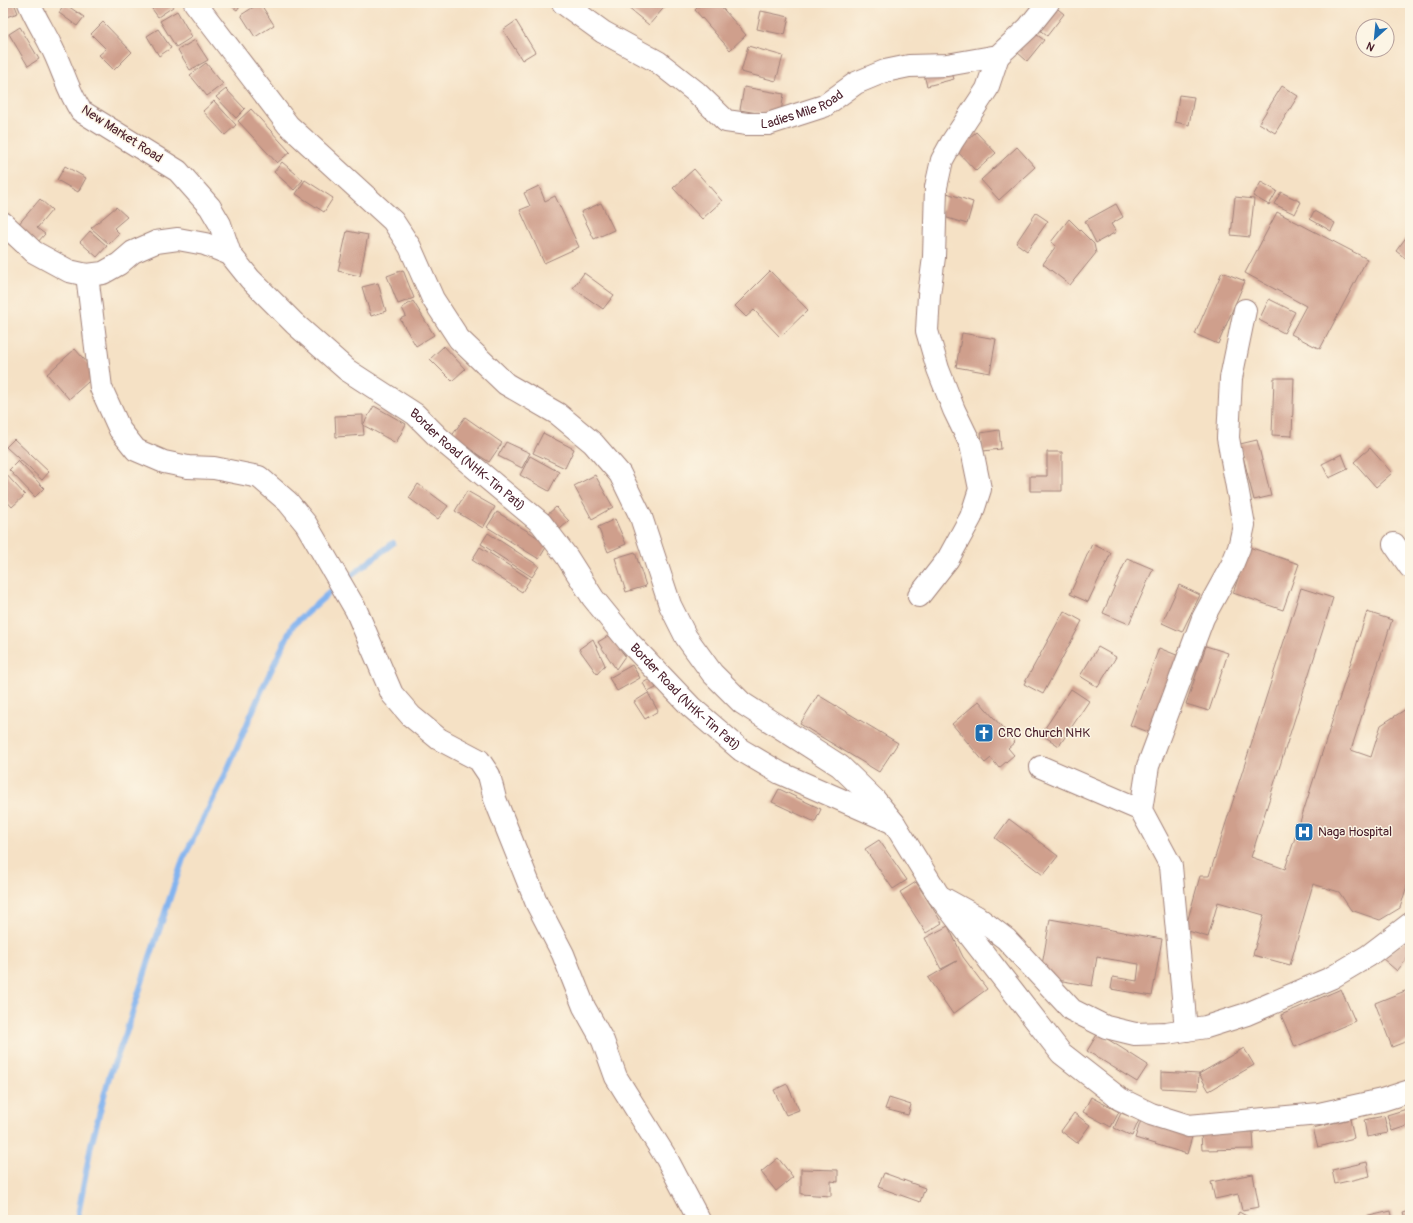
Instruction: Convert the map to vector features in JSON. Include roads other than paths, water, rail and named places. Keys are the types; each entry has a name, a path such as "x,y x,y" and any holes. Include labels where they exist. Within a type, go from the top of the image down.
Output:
{"main road":[{"name":"New Market Road","path":"29,3 36,20 50,44 71,96 81,111 178,170 210,207 220,224 230,254"},
{"path":"195,3 288,125 393,221 410,247 433,299 459,339 506,384 558,414 593,443 620,474 641,517 670,605 686,637 712,673 742,703 840,766 875,800 894,823 939,896 1061,1053 1120,1099 1150,1114 1189,1126 1312,1114 1382,1100 1410,1090"},
{"name":"Ladies Mile Road","path":"563,3 603,32 658,62 696,92 726,121 748,124 768,124 824,106 856,83 885,71 909,66 947,65 998,56"},
{"path":"919,596 948,559 971,517 980,489 971,444 954,410 938,369 927,330 929,295 934,257 936,187 942,160 987,89 998,56 1028,28 1048,3"},
{"name":"Border Road (NHK-Tin Pati)","path":"3,224 34,252 69,271 87,275 103,273 119,264 134,252 156,242 178,239 205,244 230,254 250,279 347,370 415,414 439,438 542,523 593,598 628,641 691,707 740,750 780,774 894,823"},
{"path":"87,275 101,388 120,430 136,450 164,462 188,467 214,468 259,477 288,502 306,524 348,595 356,610 392,694 411,716 439,739 479,760 489,776 495,799 537,904 563,954 584,1007 603,1041 616,1077 667,1159 699,1220"},
{"path":"1186,1030 1171,866 1141,810 1148,766 1203,618 1232,565 1239,548 1244,525 1228,438 1231,378 1245,310"},
{"path":"1394,544 1410,567"},
{"path":"1041,767 1141,810"},
{"path":"939,896 977,917 1006,940 1072,1010 1106,1027 1135,1034 1206,1027 1247,1014 1331,978 1368,956 1410,924"}],"waterway":[{"path":"77,1220 91,1145 109,1077 126,1033 183,859 223,780 263,687 293,625 329,593 393,543"}],"place":[{"name":"CRC Church NHK","path":"984,733"},
{"name":"Naga Hospital","path":"1304,832"}]}
